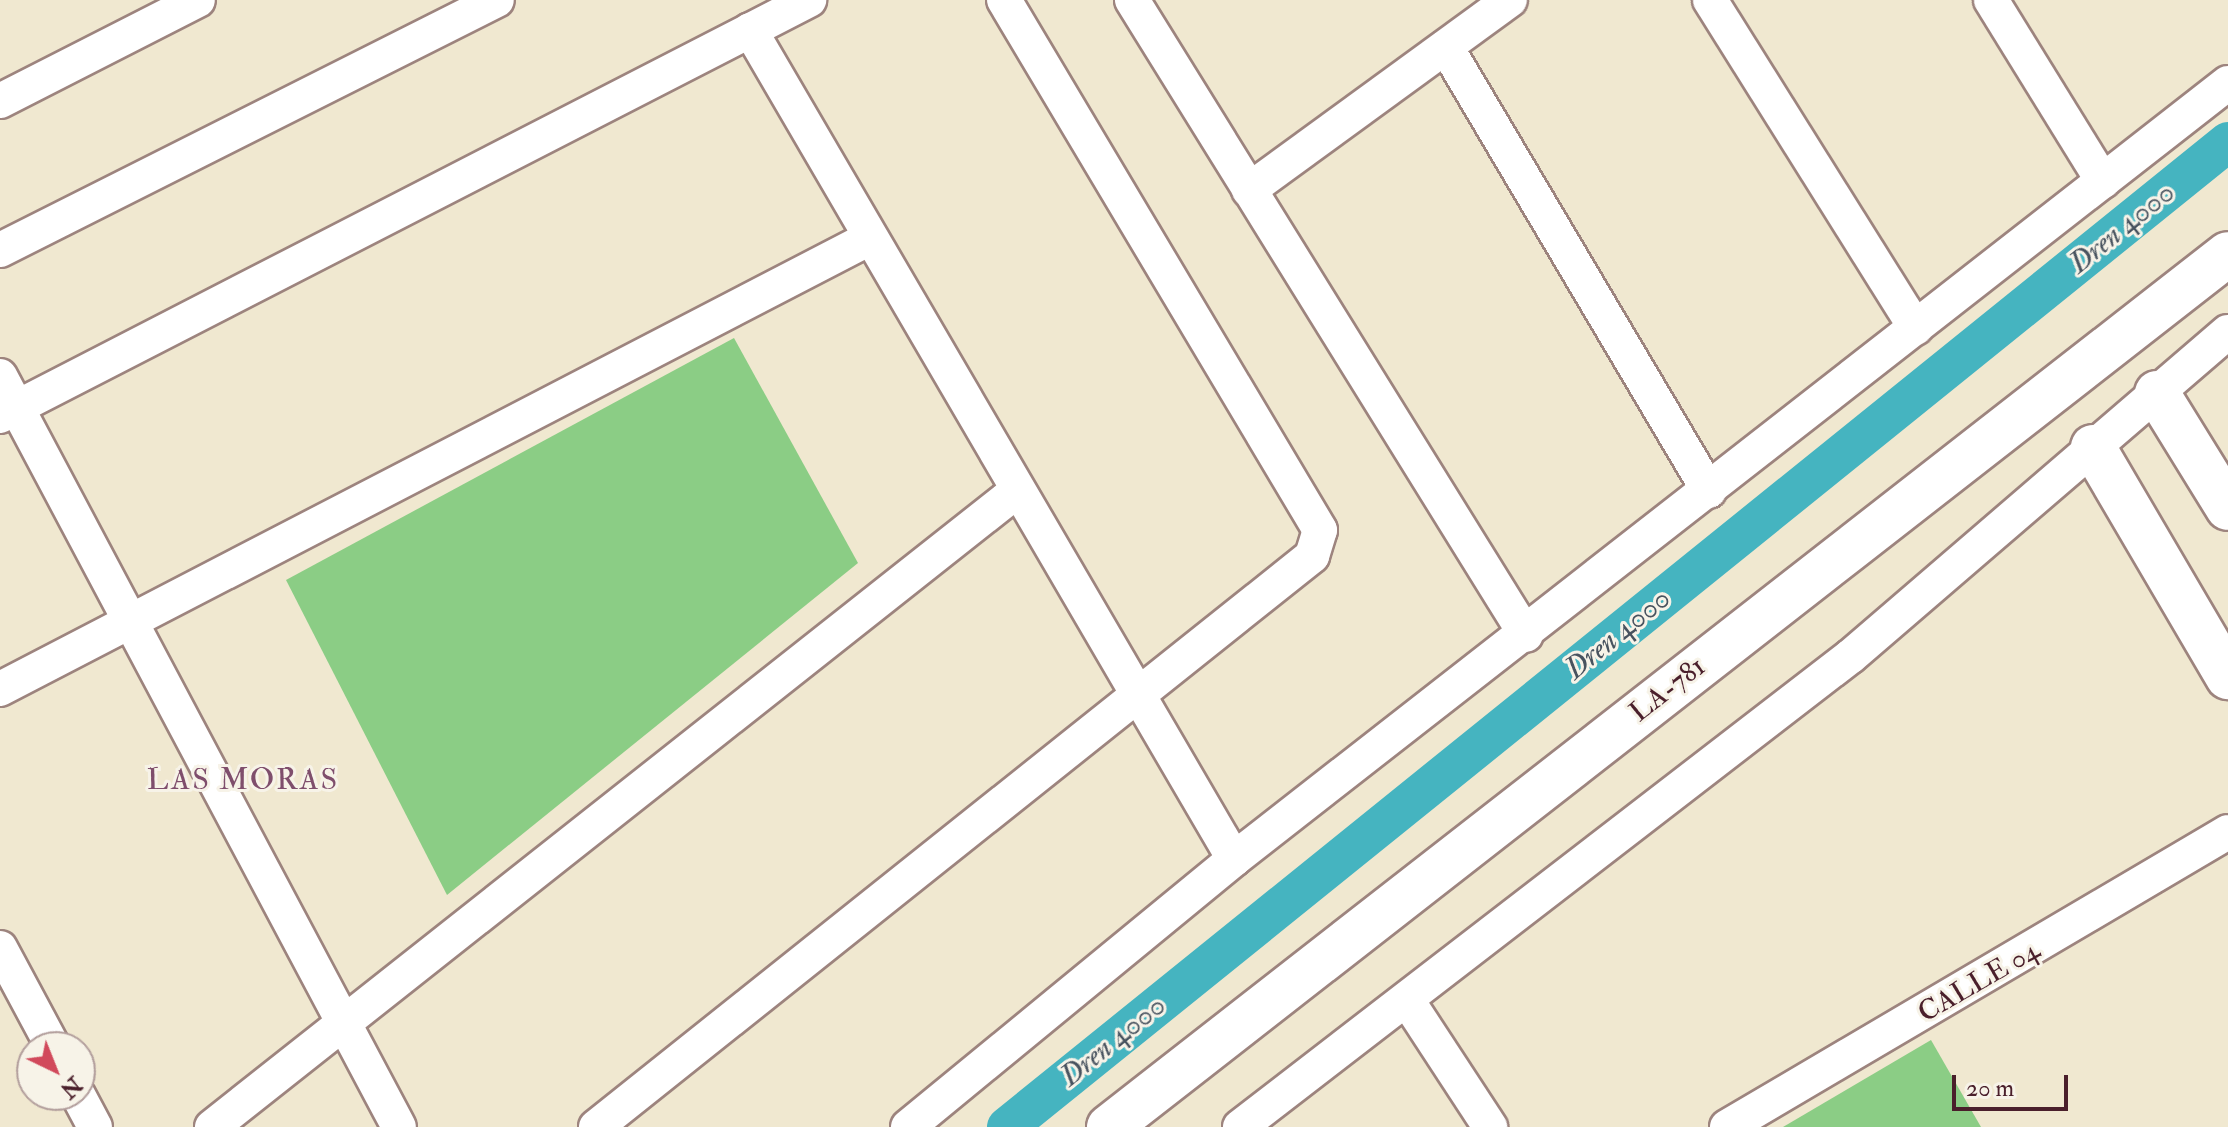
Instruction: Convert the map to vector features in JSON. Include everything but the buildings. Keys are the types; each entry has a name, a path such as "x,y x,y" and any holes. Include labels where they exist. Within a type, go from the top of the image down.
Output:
{"street":[{"path":"0,101 161,8 198,0"},
{"path":"0,250 497,0"},
{"path":"8,412 809,0"},
{"path":"596,1127 1135,694 1312,556 1320,530 1004,0"},
{"path":"1132,0 1526,635"},
{"path":"1249,190 1510,0"},
{"path":"1710,0 1916,328"},
{"path":"1991,0 2103,181"},
{"path":"750,30 1234,859"},
{"path":"1446,47 1709,491"},
{"path":"908,1127 1234,859 1526,635 2228,83"},
{"path":"0,689 125,620 870,238"},
{"name":"LA-781","path":"1109,1127 2228,254"},
{"path":"1244,1126 1851,656 2228,332"},
{"path":"0,376 8,412 125,620 399,1127"},
{"path":"2157,393 2228,508"},
{"path":"2093,447 2228,677"},
{"path":"212,1127 1018,490"},
{"name":"CALLE 04","path":"1727,1127 2228,832"},
{"path":"0,948 44,1031"},
{"path":"1407,1000 1490,1127"}],"green space":[{"path":"734,338 858,563 447,895 286,580"},
{"path":"1931,1040 1981,1127 1783,1127"}],"waterway":[{"name":"Dren 4000","path":"1007,1127 2228,142"}],"district":[{"name":"LAS MORAS","path":"243,780"}]}
